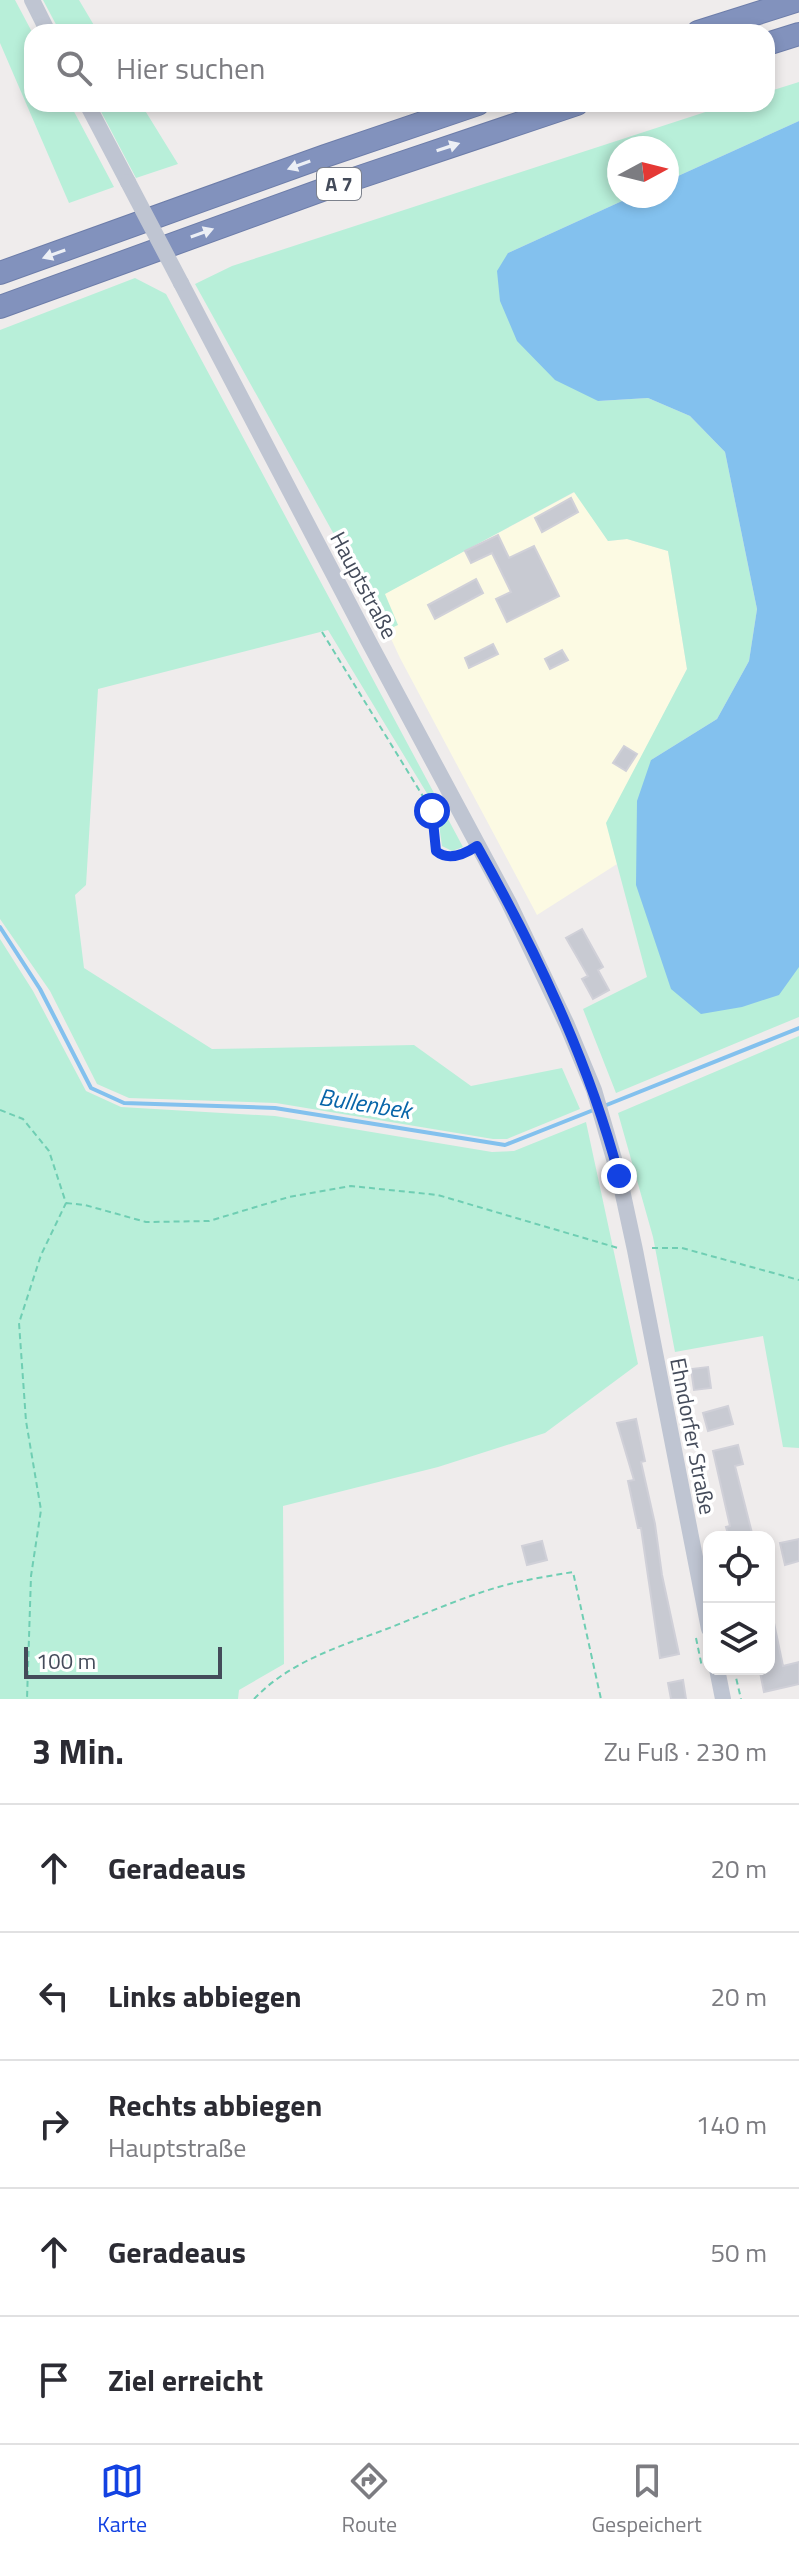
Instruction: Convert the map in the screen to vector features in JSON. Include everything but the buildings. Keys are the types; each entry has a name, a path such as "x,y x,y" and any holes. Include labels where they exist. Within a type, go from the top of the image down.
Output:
{"highway":[{"path":"723,24 799,0"},
{"path":"775,42 799,34"},
{"name":"A 7","path":"0,273 454,112"},
{"name":"A 7","path":"0,307 336,185 553,112"}],"street":[{"path":"32,0 44,24"},
{"name":"Hauptstraße","path":"91,112 509,903 594,1090 606,1128"},
{"name":"Ehndorfer Straße","path":"606,1128 635,1250 704,1603"},
{"path":"718,1675 723,1699"}],"path":[{"path":"322,632 432,811 436,851 442,856 462,855 477,846"},
{"path":"0,1110 23,1119 49,1151 66,1203 41,1255 19,1323 26,1421 41,1510 31,1576 27,1699"},
{"path":"66,1203 85,1205 146,1222 209,1221 289,1197 351,1186 438,1195 624,1250"},
{"path":"647,1248 682,1248 799,1280"},
{"path":"254,1699 286,1671 337,1648 450,1604 517,1582 573,1572 601,1699"},
{"path":"735,1675 741,1699"}],"shaded area":[{"path":"575,492 608,541 627,539 668,551 687,669 607,823 617,864 537,915 400,658 387,630 397,625 384,594"}],"green space":[{"path":"0,0 15,0 28,24 24,24 24,99 0,43"},
{"path":"43,0 79,0 93,24 56,24"},
{"path":"799,82 799,121 679,176 679,136 632,136 705,112 775,112 775,90"},
{"path":"30,112 74,112 114,187 69,203"},
{"path":"101,112 146,112 178,164 136,178"},
{"path":"607,144 607,208 508,253 598,401 648,398 690,416 725,452 757,609 749,661 717,719 651,760 799,967 799,1017 616,1093 583,1009 647,977 606,823 687,669 668,551 627,539 608,541 574,492 385,594 398,625 387,630 195,284 232,266"},
{"path":"135,278 166,294 463,847 452,851 442,846 437,810 328,630 98,689 86,885 75,895 84,968 212,1049 414,1045 471,1086 562,1068 580,1109 507,1139 493,1139 276,1103 129,1098 97,1084 50,991 0,919 0,330"},
{"path":"0,939 33,991 86,1091 121,1107 275,1116 492,1152 514,1151 586,1122 638,1364 545,1433 438,1467 283,1506 284,1664 239,1690 238,1699 0,1699"},
{"path":"799,1036 799,1448 783,1447 763,1336 675,1352 653,1237 618,1113"}],"water":[{"path":"799,121 799,967 779,995 742,1007 701,1014 671,989 636,885 637,801 651,760 717,719 749,661 757,609 725,452 690,416 648,398 598,401 555,380 517,341 500,301 497,271 508,253 607,208 679,208 679,176"}],"waterway":[{"name":"Bullenbek","path":"0,927 40,989 91,1088 124,1103 275,1108 505,1145 596,1109"},
{"name":"Bullenbek","path":"604,1106 799,1028"}],"route":[{"path":"432,811 436,851 442,856 462,855 477,846 509,903 594,1090 619,1176"}]}
